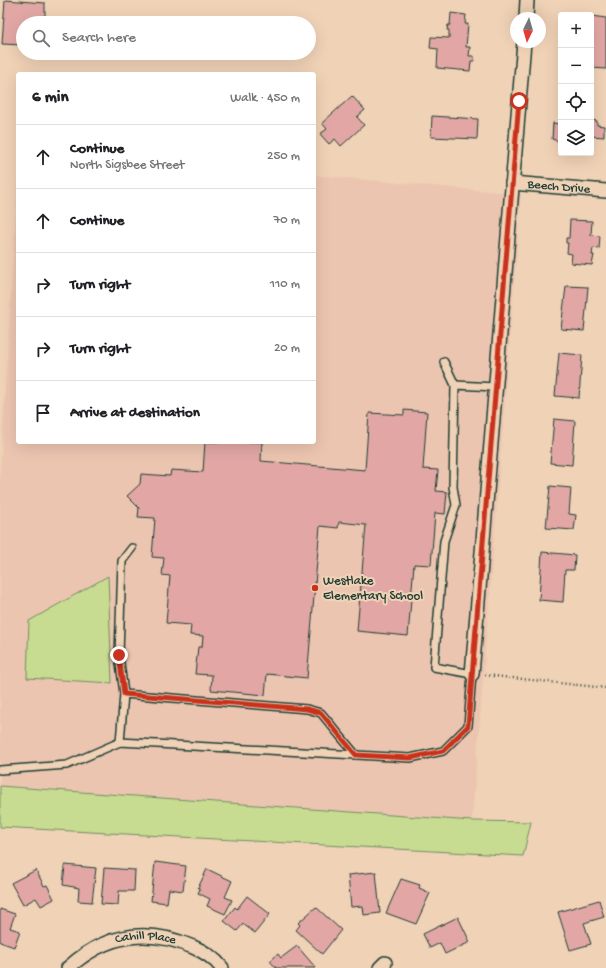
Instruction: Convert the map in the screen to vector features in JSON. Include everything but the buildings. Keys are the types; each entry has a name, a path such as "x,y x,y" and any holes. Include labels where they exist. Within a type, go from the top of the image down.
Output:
{"street":[{"path":"526,12 527,0"},
{"path":"472,674 523,48"},
{"name":"Beech Drive","path":"512,183 606,191"},
{"name":"Cahill Place","path":"68,968 83,955 109,941 125,937 146,935 173,939 198,948 222,968"}],"lane":[{"path":"0,770 67,765 120,742 289,750 410,758 443,751 468,726 472,674 434,667 444,541 456,505 454,487 455,385 444,362"},
{"path":"455,385 496,387"},
{"path":"120,742 124,694 119,655 122,561 132,548"},
{"path":"124,694 307,709 321,713 356,755"}],"path":[{"path":"472,674 606,688"}],"shaded area":[{"path":"316,175 521,194 472,821 2,786 0,782 0,469 16,211 16,444 316,444"}],"green space":[{"path":"108,576 112,683 27,678 29,621"},
{"path":"0,786 472,821 531,822 523,856 0,827"}],"place":[{"name":"Westlake Elementary School","path":"315,588"}],"route":[{"path":"119,655 124,694 307,709 321,713 356,755 410,758 443,751 468,726 519,101"}]}
